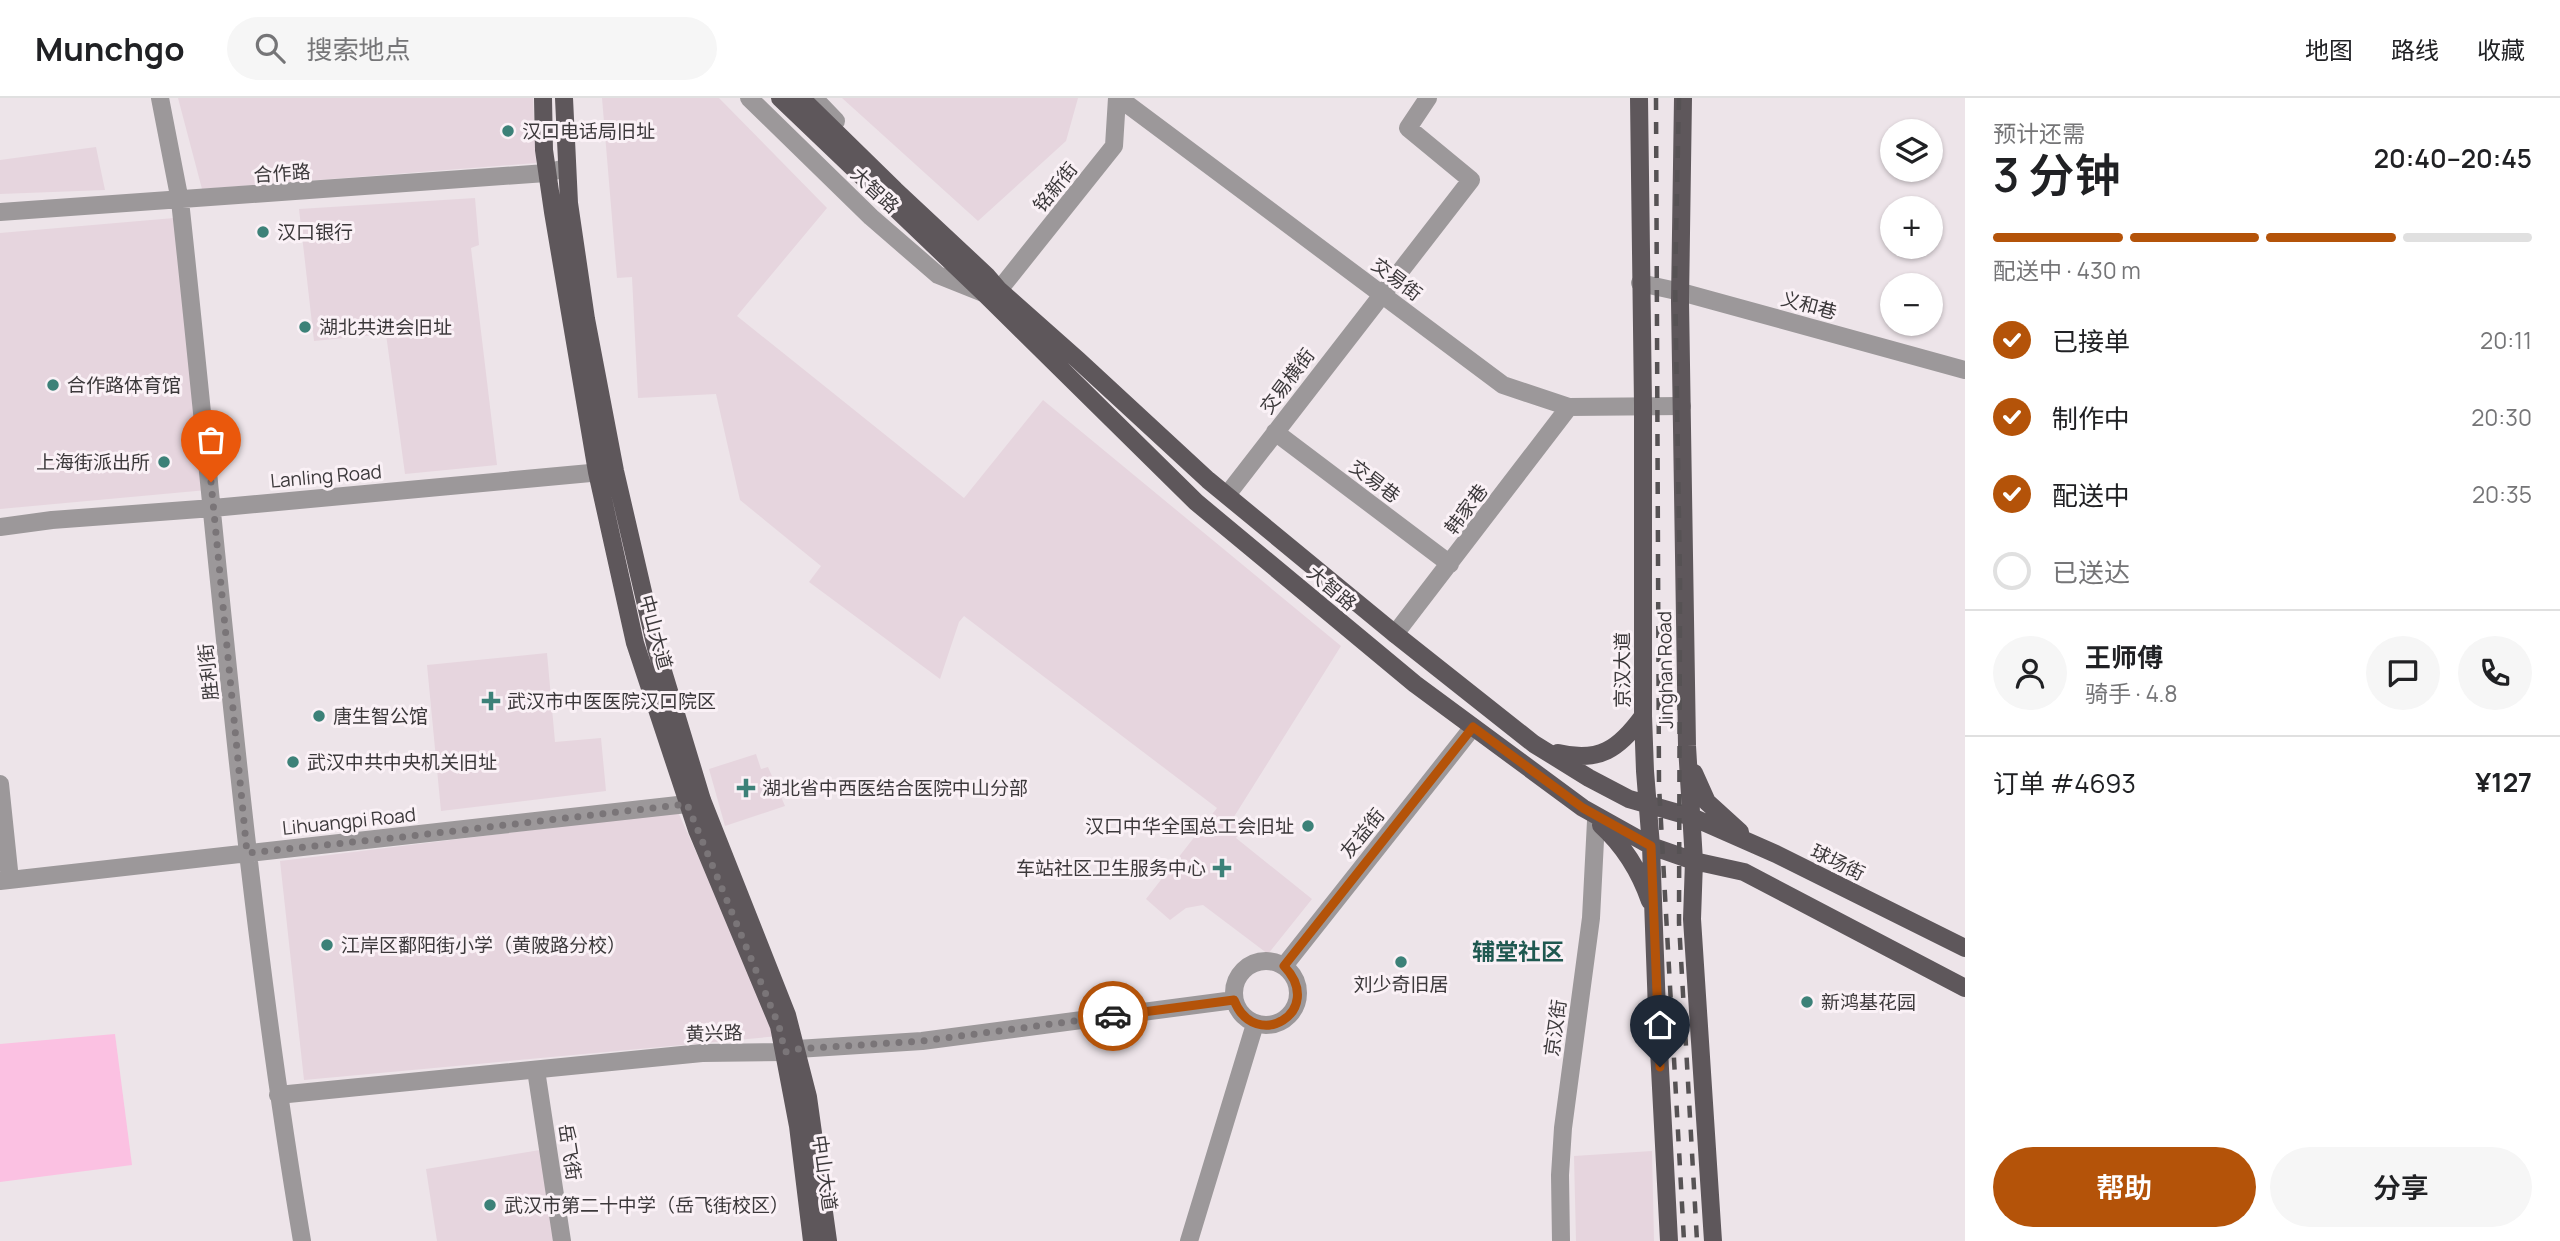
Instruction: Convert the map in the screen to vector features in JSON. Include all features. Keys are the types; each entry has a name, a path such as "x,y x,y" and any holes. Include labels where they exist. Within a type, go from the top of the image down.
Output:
{"main road":[{"name":"中山大道","path":"542,98 546,173 597,472 635,643 695,802 787,1015 813,1241"},
{"name":"中山大道","path":"564,98 569,203 586,319 615,471 695,802"},
{"name":"大智路","path":"780,98 1227,495 1395,634 1534,744 1588,778 1647,806 1692,817"},
{"name":"大智路","path":"801,98 990,287 1196,502 1415,684 1583,808 1651,846 1693,860"},
{"name":"京汉大道","path":"1639,98 1643,716 1655,915 1657,1011 1669,1241"},
{"name":"Jinghan Road","path":"1683,98 1681,292 1687,751 1692,817 1692,919 1713,1241"},
{"path":"1534,744 1568,756 1594,757 1618,744 1643,716"},
{"path":"1687,751 1696,781 1707,802 1739,831 1776,855"},
{"name":"球场街","path":"1692,817 1965,948"},
{"path":"1596,821 1624,850 1644,884 1655,915"},
{"path":"1693,860 1744,872 1965,988"},
{"name":"中山大道","path":"791,1051 808,1097 828,1241"}],"street":[{"name":"胜利街","path":"159,98 180,201 247,853 278,1096 302,1241"},
{"name":"大智路","path":"749,98 871,217 938,275 990,287"},
{"name":"大智路","path":"814,98 990,287"},
{"name":"铭新街","path":"990,287 1114,146 1118,98"},
{"name":"交易街","path":"1118,98 1503,385 1569,407 1682,406"},
{"name":"交易横街","path":"1227,495 1471,180 1408,128 1428,98"},
{"name":"合作路","path":"0,212 546,173 566,168"},
{"name":"义和巷","path":"1640,284 1681,292 1965,370"},
{"name":"韩家巷","path":"1395,634 1569,407"},
{"name":"交易巷","path":"1275,432 1450,564"},
{"name":"Lanling Road","path":"0,527 52,520 615,471"},
{"name":"友益街","path":"1284,966 1473,727"},
{"path":"0,784 5,880"},
{"name":"Lihuangpi Road","path":"5,880 695,802"},
{"name":"京汉街","path":"1561,1241 1560,1175 1563,1128 1591,918 1596,821"},
{"path":"1262,960 1274,961 1284,966 1294,976 1298,987 1298,999 1294,1009 1278,1023 1255,1024 1245,1019 1234,1000 1236,980 1242,970 1262,960"},
{"name":"黄兴路","path":"278,1096 702,1053 791,1051 922,1041 1234,1000"},
{"path":"1189,1241 1255,1024"},
{"name":"岳飞街","path":"536,1070 562,1241"}],"shaded area":[{"path":"178,98 533,98 536,163 202,189"},
{"path":"602,98 719,98 827,208 737,316 964,498 1043,400 1341,646 1232,820 1242,829 1236,838 1312,899 1268,954 1203,905 1186,908 1170,920 1146,899 1217,808 964,616 959,622 940,679 809,582 821,566 740,500 716,394 638,398 632,277 617,278"},
{"path":"842,98 1078,98 1066,141 978,221"},
{"path":"96,147 105,190 0,194 0,160"},
{"path":"475,198 479,245 471,248 497,465 405,474 386,334 314,341 299,209"},
{"path":"174,218 207,490 0,509 0,233"},
{"name":"武汉市中医医院汉口院区","path":"547,653 555,742 601,738 606,791 441,811 427,665"},
{"name":"湖北省中西医结合医院中山分部","path":"756,754 761,769 768,767 785,806 725,826 709,769"},
{"path":"678,812 779,1036 304,1080 280,861"},
{"path":"115,1034 132,1165 0,1182 0,1044"},
{"name":"武汉市第二十中学（岳飞街校区）","path":"540,1150 555,1241 437,1241 426,1169"},
{"path":"1652,1151 1654,1241 1576,1241 1574,1156"}],"railway":[{"path":"1656,98 1659,786 1684,1241"},
{"path":"1679,98 1675,282 1680,582 1679,923 1697,1241"}],"way so far":[{"path":"211,482 247,853 687,804 779,1026 785,1052 922,1041 1113,1016"}],"place":[{"name":"汉口电话局旧址","path":"508,131"},
{"name":"汉口银行","path":"263,232"},
{"name":"湖北共进会旧址","path":"305,327"},
{"name":"合作路体育馆","path":"53,385"},
{"name":"上海街派出所","path":"164,462"},
{"name":"武汉市中医医院汉口院区","path":"491,701"},
{"name":"唐生智公馆","path":"319,716"},
{"name":"武汉中共中央机关旧址","path":"293,762"},
{"name":"湖北省中西医结合医院中山分部","path":"746,788"},
{"name":"汉口中华全国总工会旧址","path":"1308,826"},
{"name":"车站社区卫生服务中心","path":"1222,868"},
{"name":"江岸区鄱阳街小学（黄陂路分校）","path":"327,945"},
{"name":"刘少奇旧居","path":"1401,962"},
{"name":"新鸿基花园","path":"1807,1002"},
{"name":"武汉市第二十中学（岳飞街校区）","path":"490,1205"}],"district":[{"name":"辅堂社区","path":"1518,952"}],"route":[{"path":"1113,1016 1234,1000 1245,1019 1255,1024 1278,1023 1287,1018 1298,999 1298,987 1294,976 1284,966 1473,727 1583,808 1651,846 1660,1067"}]}
